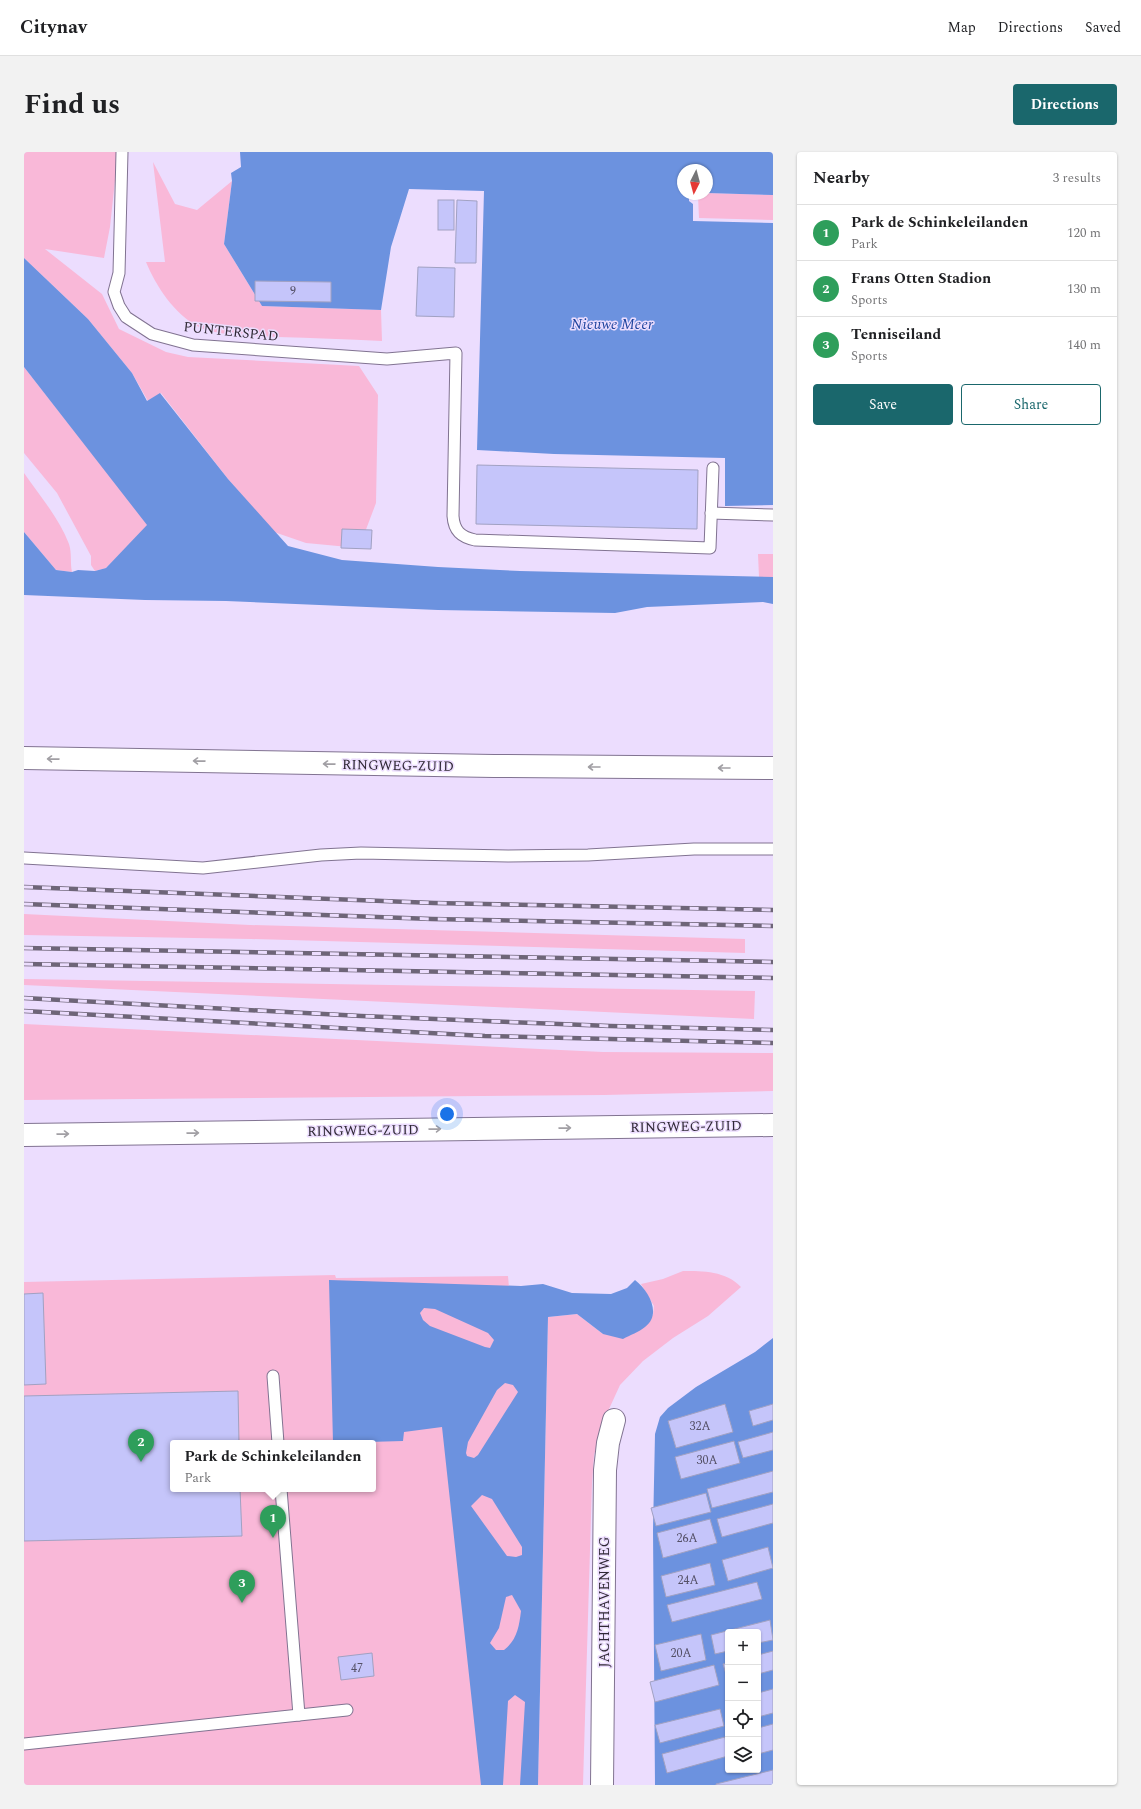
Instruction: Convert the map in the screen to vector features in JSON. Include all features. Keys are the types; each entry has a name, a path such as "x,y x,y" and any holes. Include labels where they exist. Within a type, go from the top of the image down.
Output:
{"main road":[{"name":"RINGWEG-ZUID","path":"24,758 494,766 768,768"},
{"name":"RINGWEG-ZUID","path":"24,1135 765,1125"},
{"name":"JACHTHAVENWEG","path":"602,1785 605,1470 608,1443 614,1420"}],"lane":[{"name":"PUNTERSPAD","path":"122,152 119,273 114,289 119,306 126,317 152,334 193,345 387,358 456,353 453,516 454,525 458,533 466,538 476,540 710,548 711,513"},
{"path":"713,468 711,513 773,516"},
{"path":"24,858 203,868 321,855 361,853 508,856 588,855 694,849 773,849"},
{"path":"273,1376 278,1440"},
{"path":"281,1492 299,1715"},
{"path":"24,1744 347,1710"}],"shaded area":[{"path":"24,152 118,152 110,227 104,258 45,249 102,294 119,329 166,352 188,357 359,366 378,395 376,503 359,548 306,543 274,532 228,479 161,393 148,401 132,373 88,319 24,258"},
{"path":"153,162 175,204 197,210 232,181 224,244 262,306 381,310 382,341 237,335 207,330 199,327 182,315 167,299 146,262 165,262"},
{"path":"713,193 773,195 773,220 699,218 698,200 713,200"},
{"path":"24,367 148,525 106,568 95,571 91,565 91,556 57,493 24,453"},
{"path":"24,473 49,507 65,534 70,547 72,572 56,570 24,532"},
{"path":"758,554 773,554 773,577 759,577"},
{"path":"24,914 250,925 745,939 745,953 251,939 24,935"},
{"path":"24,979 755,991 754,1019 24,985"},
{"path":"24,1024 603,1052 773,1053 773,1091 604,1095 24,1100"},
{"path":"683,1271 714,1273 728,1278 741,1287 708,1316 673,1338 643,1361 620,1385 604,1420 594,1455 592,1483 583,1785 538,1785 548,1317 577,1314 603,1334 653,1315 654,1306 641,1284 663,1279"},
{"path":"335,1275 336,1278 508,1276 518,1392 535,1785 24,1785 24,1282"}],"water":[{"name":"Nieuwe Meer","path":"240,152 773,152 773,195 713,193 713,164 677,164 677,200 689,200 693,204 693,221 773,223 773,505 725,506 725,458 554,454 477,450 484,191 409,189 391,247 381,310 262,306 224,244 232,181 231,173 241,167"},
{"path":"24,258 88,319 132,373 147,401 160,393 228,479 288,546 342,560 438,567 520,571 773,577 773,604 763,602 647,607 615,613 438,610 226,601 145,600 24,595 24,532 56,570 72,572 78,570 95,571 106,568 147,525 24,367"},
{"path":"329,1280 521,1286 543,1284 572,1293 611,1294 627,1288 635,1280 649,1296 653,1309 653,1316 650,1322 643,1329 623,1339 603,1334 577,1314 548,1317 538,1785 520,1785 525,1702 515,1695 508,1701 503,1785 481,1785 442,1427 404,1432 403,1441 333,1440","holes":["424,1308 435,1309 488,1333 494,1340 490,1348 430,1326 423,1320 420,1313","505,1383 513,1385 518,1392 478,1455 474,1458 467,1456 466,1453 468,1442 497,1390","482,1495 492,1499 522,1547 522,1555 516,1557 507,1556 471,1506","512,1595 521,1611 517,1633 512,1642 504,1650 496,1650 490,1643 499,1628 506,1597"]},
{"path":"773,1338 773,1785 655,1785 653,1530 655,1434 660,1417 668,1408 696,1387 755,1352"}],"building":[{"path":"438,200 454,200 454,230 438,230"},
{"path":"457,200 477,201 476,263 455,263"},
{"path":"418,267 455,268 454,317 416,316"},
{"path":"255,281 331,282 331,302 255,301"},
{"path":"477,465 698,470 697,529 476,524"},
{"path":"342,529 372,530 371,549 341,548"},
{"path":"43,1293 46,1384 24,1385 24,1294"},
{"path":"238,1391 239,1440 170,1440 170,1492 240,1492 242,1536 24,1541 24,1396"},
{"path":"725,1404 733,1432 676,1448 668,1421"},
{"path":"773,1404 773,1420 753,1426 749,1411"},
{"path":"773,1432 773,1450 743,1458 738,1442"},
{"path":"734,1441 740,1463 681,1479 675,1457"},
{"path":"773,1471 773,1492 712,1508 707,1489"},
{"path":"706,1493 711,1512 656,1526 651,1508"},
{"path":"773,1504 773,1523 722,1537 717,1519"},
{"path":"710,1519 717,1543 663,1558 657,1533"},
{"path":"768,1547 773,1568 728,1581 722,1560"},
{"path":"710,1563 715,1585 666,1597 661,1576"},
{"path":"757,1582 762,1599 672,1622 667,1605"},
{"path":"770,1620 773,1640 761,1642 761,1629 735,1629"},
{"path":"725,1631 725,1652 715,1654 711,1635"},
{"path":"701,1634 706,1660 661,1671 655,1645"},
{"path":"773,1651 773,1670 761,1673 761,1654"},
{"path":"372,1653 374,1676 341,1680 338,1657"},
{"path":"714,1665 719,1685 655,1702 650,1682"},
{"path":"773,1689 773,1713 761,1716 761,1692"},
{"path":"720,1709 724,1726 660,1743 655,1725"},
{"path":"773,1724 773,1750 761,1753 761,1737 761,1727"},
{"path":"725,1737 725,1757 667,1773 662,1754"},
{"path":"773,1770 773,1785 716,1785 716,1784"}],"railway":[{"path":"24,887 434,903 773,910"},
{"path":"24,904 432,919 773,926"},
{"path":"24,948 773,962"},
{"path":"24,964 773,978"},
{"path":"24,998 361,1016 610,1026 773,1030"},
{"path":"24,1011 485,1036 773,1043"}],"place":[{"name":"Frans Otten Stadion","path":"141,1462"},
{"name":"Park de Schinkeleilanden","path":"273,1538"},
{"name":"Tenniseiland","path":"242,1603"}]}
